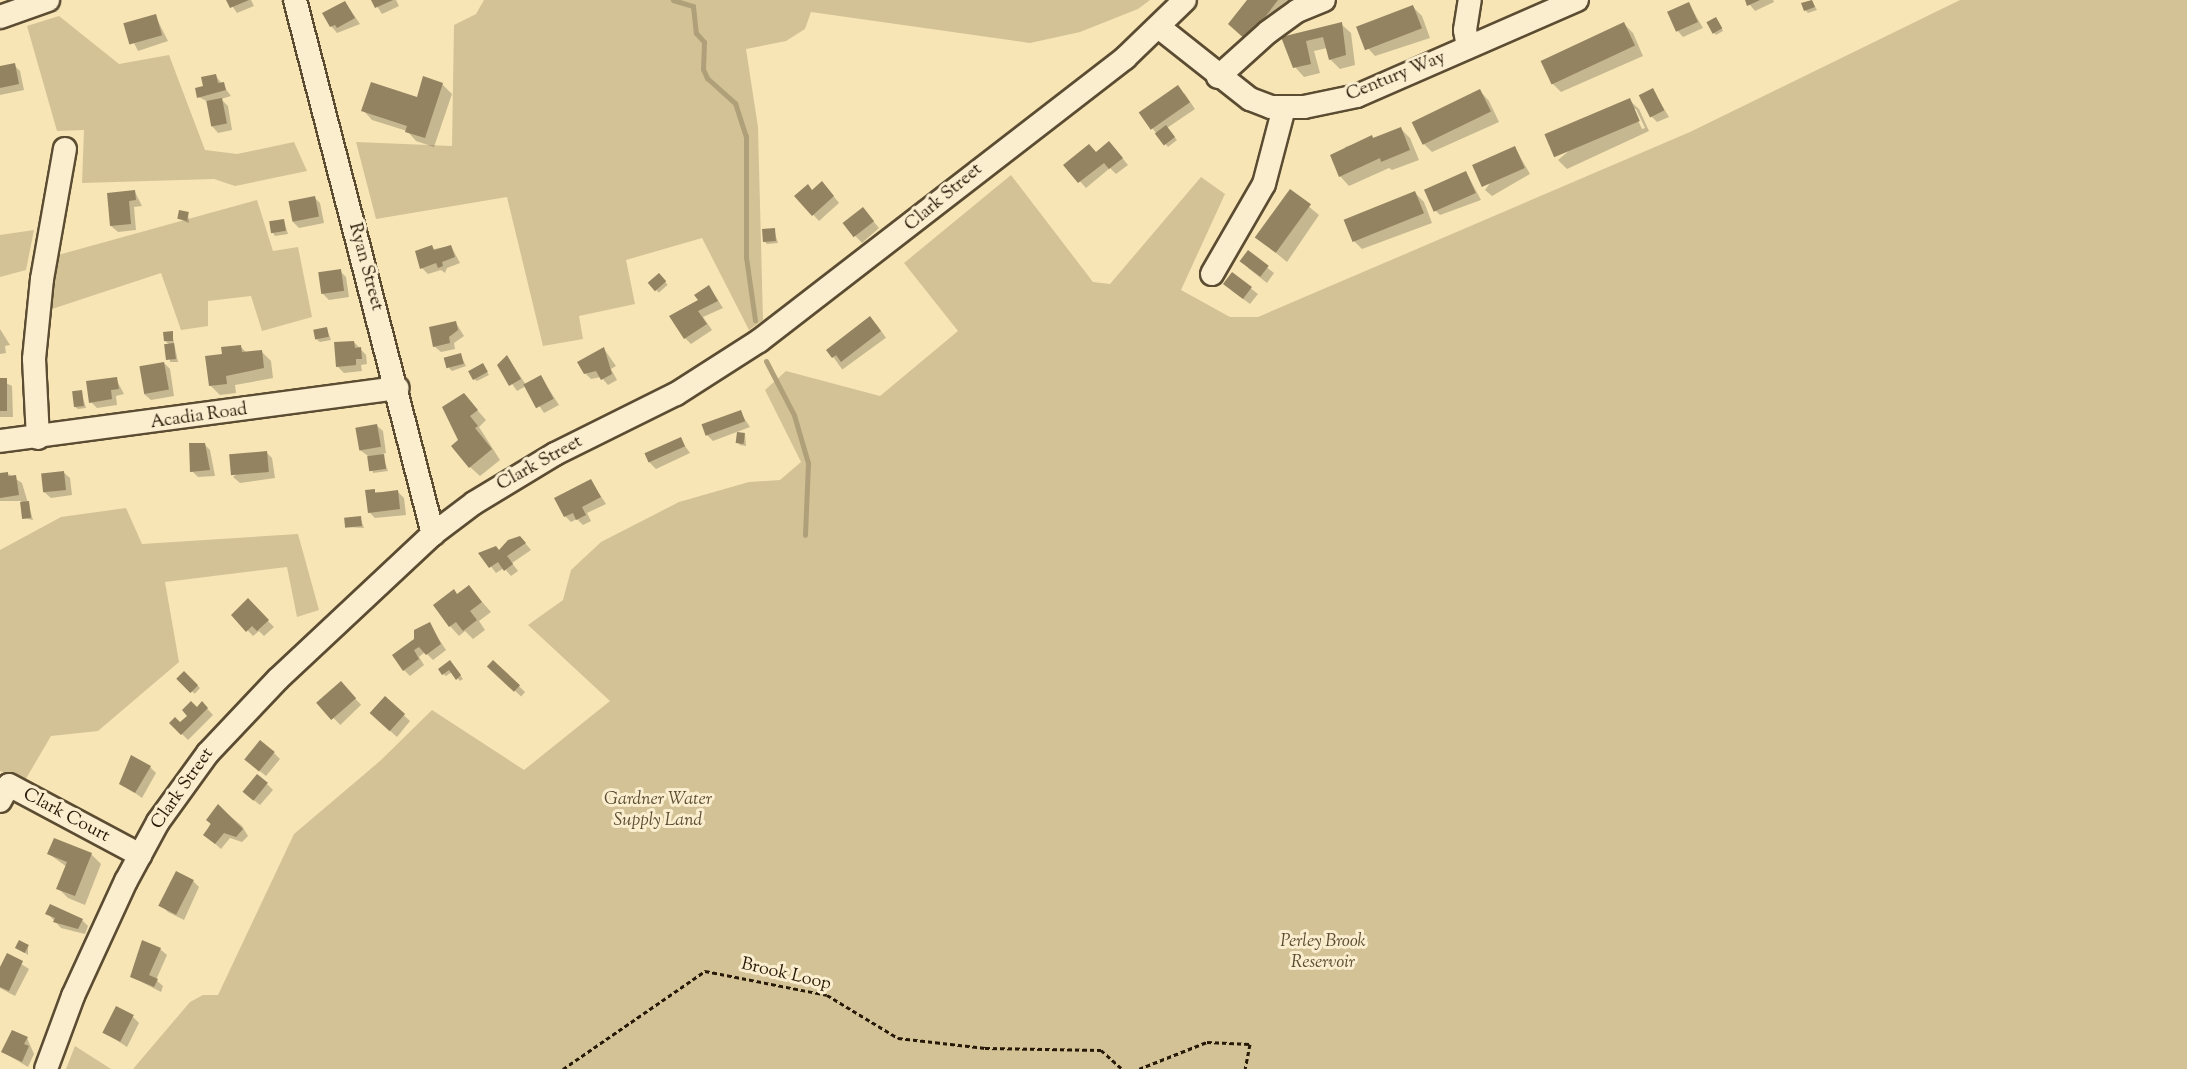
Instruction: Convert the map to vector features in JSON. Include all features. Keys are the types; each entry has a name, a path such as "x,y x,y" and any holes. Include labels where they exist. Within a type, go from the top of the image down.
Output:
{"street":[{"path":"0,17 48,0"},
{"name":"Ryan Street","path":"295,0 433,534"},
{"name":"Clark Street","path":"46,1069 73,996 140,855 182,787 236,720 433,534 516,475 676,394 752,346 863,264 1007,146 1160,28 1185,0"},
{"path":"1218,77 1268,32 1297,11 1324,0"},
{"path":"1468,47 1465,30 1470,0"},
{"name":"Century Way","path":"1160,28 1218,77 1251,99 1284,108 1357,96 1577,0"},
{"path":"1212,274 1264,184 1284,108"},
{"path":"38,438 34,359 42,279 65,149"},
{"name":"Acadia Road","path":"0,441 38,438 397,388"},
{"name":"Clark Court","path":"0,801 9,785 140,855"}],"path":[{"name":"Brook Loop","path":"563,1069 705,971 827,995 898,1038 985,1048 1101,1050 1122,1069"},
{"path":"1139,1069 1207,1042 1250,1044 1245,1069"}],"green space":[{"path":"484,0 1150,0 1138,9 1080,32 1030,43 811,12 805,29 786,41 746,49 758,127 763,320 749,330 702,238 626,260 635,304 579,316 583,339 543,346 507,197 376,219 356,142 452,146 454,25 476,14"},
{"path":"1960,0 2187,0 2187,1069 133,1069 190,1002 203,995 218,995 294,834 380,761 432,710 524,770 610,701 528,625 563,600 571,570 601,542 679,502 749,482 780,480 801,462 765,390 786,371 880,396 958,331 904,263 1011,175 1093,282 1110,284 1201,177 1225,194 1181,290 1230,317 1258,317 1690,132"},
{"path":"59,16 119,64 169,55 205,150 237,154 294,142 307,171 235,186 214,179 82,183 84,130 57,131 27,26"},
{"path":"257,200 273,251 298,247 312,317 262,331 251,296 208,301 208,326 181,330 161,273 52,309 58,255"},
{"path":"34,230 26,270 0,277 0,235"},
{"path":"126,508 142,544 298,534 319,610 297,617 287,567 165,582 179,662 98,731 51,736 24,782 0,771 0,550 61,517"},
{"path":"75,1046 111,1069 66,1069"}],"building":[{"path":"226,0 249,0 230,8"},
{"path":"371,0 393,0 375,8"},
{"path":"1247,0 1278,0 1247,41 1228,24"},
{"path":"1745,0 1760,0 1747,6"},
{"path":"1812,0 1815,7 1804,11 1801,3"},
{"path":"345,1 355,18 337,28 335,25 330,27 322,13"},
{"path":"1689,2 1698,22 1676,32 1667,12"},
{"path":"1413,5 1422,28 1365,50 1356,27"},
{"path":"156,14 162,35 129,45 123,23"},
{"path":"1716,17 1722,28 1713,34 1706,22"},
{"path":"1342,22 1346,55 1329,60 1323,37 1306,41 1311,64 1293,68 1281,37"},
{"path":"1624,22 1635,46 1552,84 1541,61"},
{"path":"15,63 19,84 0,88 0,66"},
{"path":"216,74 218,83 224,82 226,90 197,98 195,88 203,86 201,77"},
{"path":"423,76 443,83 425,138 405,132 407,126 361,111 371,82 417,97"},
{"path":"1178,85 1190,102 1151,130 1139,113"},
{"path":"1653,88 1664,110 1650,118 1639,95"},
{"path":"1480,89 1491,111 1423,145 1412,122"},
{"path":"222,98 227,124 211,127 206,101"},
{"path":"1630,98 1640,121 1554,157 1544,134"},
{"path":"1166,125 1175,137 1164,145 1155,133"},
{"path":"1401,127 1410,150 1381,162 1380,158 1339,177 1330,155 1372,135 1373,138"},
{"path":"1109,141 1123,158 1109,169 1104,163 1078,183 1063,165 1089,144 1096,152"},
{"path":"1515,146 1525,168 1482,187 1472,165"},
{"path":"1466,171 1476,193 1434,212 1424,190"},
{"path":"822,181 834,196 812,216 794,196 808,184 812,190"},
{"path":"1290,189 1311,204 1276,253 1255,238"},
{"path":"135,190 136,200 129,201 131,224 110,226 107,193"},
{"path":"1415,191 1424,213 1353,242 1344,220"},
{"path":"315,196 319,217 293,222 288,201"},
{"path":"863,207 874,221 854,237 843,223"},
{"path":"179,210 189,212 187,221 177,219"},
{"path":"284,219 286,231 271,233 269,221"},
{"path":"775,228 776,241 763,242 762,229"},
{"path":"432,245 434,250 451,245 455,257 442,262 443,266 438,268 436,263 420,269 415,251"},
{"path":"1248,250 1269,266 1260,277 1240,261"},
{"path":"341,269 344,291 321,294 318,272"},
{"path":"1232,272 1252,287 1243,299 1223,284"},
{"path":"659,273 666,281 655,291 648,283"},
{"path":"709,285 718,301 698,311 707,324 684,339 669,316 698,300 694,295"},
{"path":"870,316 881,331 841,362 836,355 832,358 826,350"},
{"path":"456,321 458,330 449,337 450,343 433,347 429,327"},
{"path":"327,327 329,337 315,339 313,330"},
{"path":"173,331 173,341 164,341 163,332"},
{"path":"354,341 355,348 361,347 362,359 356,359 356,365 336,367 334,342"},
{"path":"174,343 176,359 166,360 164,344"},
{"path":"241,345 242,352 262,350 264,368 226,376 227,384 209,386 205,356 222,354 221,347"},
{"path":"604,347 612,374 601,380 596,371 584,374 577,362"},
{"path":"461,353 464,364 446,368 444,358"},
{"path":"507,355 521,379 509,386 497,365"},
{"path":"164,362 169,390 144,394 139,366"},
{"path":"483,363 488,372 473,380 468,371"},
{"path":"541,375 554,399 536,408 523,384"},
{"path":"117,377 119,389 111,390 112,399 89,403 86,381"},
{"path":"0,378 7,378 7,411 0,411"},
{"path":"82,390 84,406 74,407 72,391"},
{"path":"464,393 478,410 470,416 478,426 475,428 492,449 469,468 451,446 458,440 442,407"},
{"path":"741,410 745,421 706,436 702,424"},
{"path":"377,424 381,447 359,450 355,428"},
{"path":"737,432 745,433 744,444 736,443"},
{"path":"681,437 685,446 649,462 644,453"},
{"path":"189,443 205,443 210,470 190,472"},
{"path":"267,451 269,472 231,475 229,454"},
{"path":"384,454 386,469 369,471 367,456"},
{"path":"64,471 66,490 43,492 41,473"},
{"path":"8,472 8,476 16,475 19,495 0,498 0,473"},
{"path":"591,479 601,497 582,507 586,515 576,520 573,513 564,517 554,498"},
{"path":"375,489 375,493 398,490 400,509 368,513 365,490"},
{"path":"29,501 31,518 22,519 20,502"},
{"path":"361,516 362,526 345,528 344,518"},
{"path":"520,536 526,543 507,556 513,564 504,571 498,562 489,568 478,553 496,546 499,550 508,540"},
{"path":"469,585 482,602 470,611 477,620 463,631 456,622 449,627 433,605 454,589 457,594"},
{"path":"248,598 269,620 257,631 252,626 246,632 231,615"},
{"path":"430,622 441,644 426,655 419,647 414,650 419,659 403,671 392,655 414,639 414,630"},
{"path":"450,660 461,675 456,680 449,670 442,675 438,669"},
{"path":"493,660 520,685 514,692 487,667"},
{"path":"184,671 198,685 190,693 176,679"},
{"path":"341,681 356,698 331,720 316,703"},
{"path":"385,696 405,714 390,731 370,713"},
{"path":"191,701 197,707 202,701 208,708 181,735 169,723 175,717 180,722 187,716 182,710"},
{"path":"260,740 275,752 259,771 244,759"},
{"path":"131,755 151,766 135,793 119,784"},
{"path":"257,774 268,783 253,801 243,792"},
{"path":"218,804 243,829 236,837 224,833 215,844 203,835 211,824 206,820"},
{"path":"54,838 92,853 75,896 56,889 67,862 47,854"},
{"path":"176,871 194,880 176,915 158,906"},
{"path":"50,904 83,919 78,929 53,922 55,918 45,914"},
{"path":"19,940 29,945 25,953 15,948"},
{"path":"142,940 161,948 149,975 158,979 154,987 130,977"},
{"path":"7,953 23,961 9,991 0,987 0,967"},
{"path":"116,1006 134,1015 120,1042 102,1033"},
{"path":"12,1030 28,1037 24,1044 29,1046 22,1062 1,1052"}],"waterway":[{"path":"673,0 693,6 696,33 704,42 703,69 707,78 735,103 746,136 746,257 755,320"},
{"path":"766,361 794,415 808,463 805,535"}],"park label":[{"name":"Gardner Water Supply Land","path":"658,811"},
{"name":"Perley Brook Reservoir","path":"1323,953"}]}
